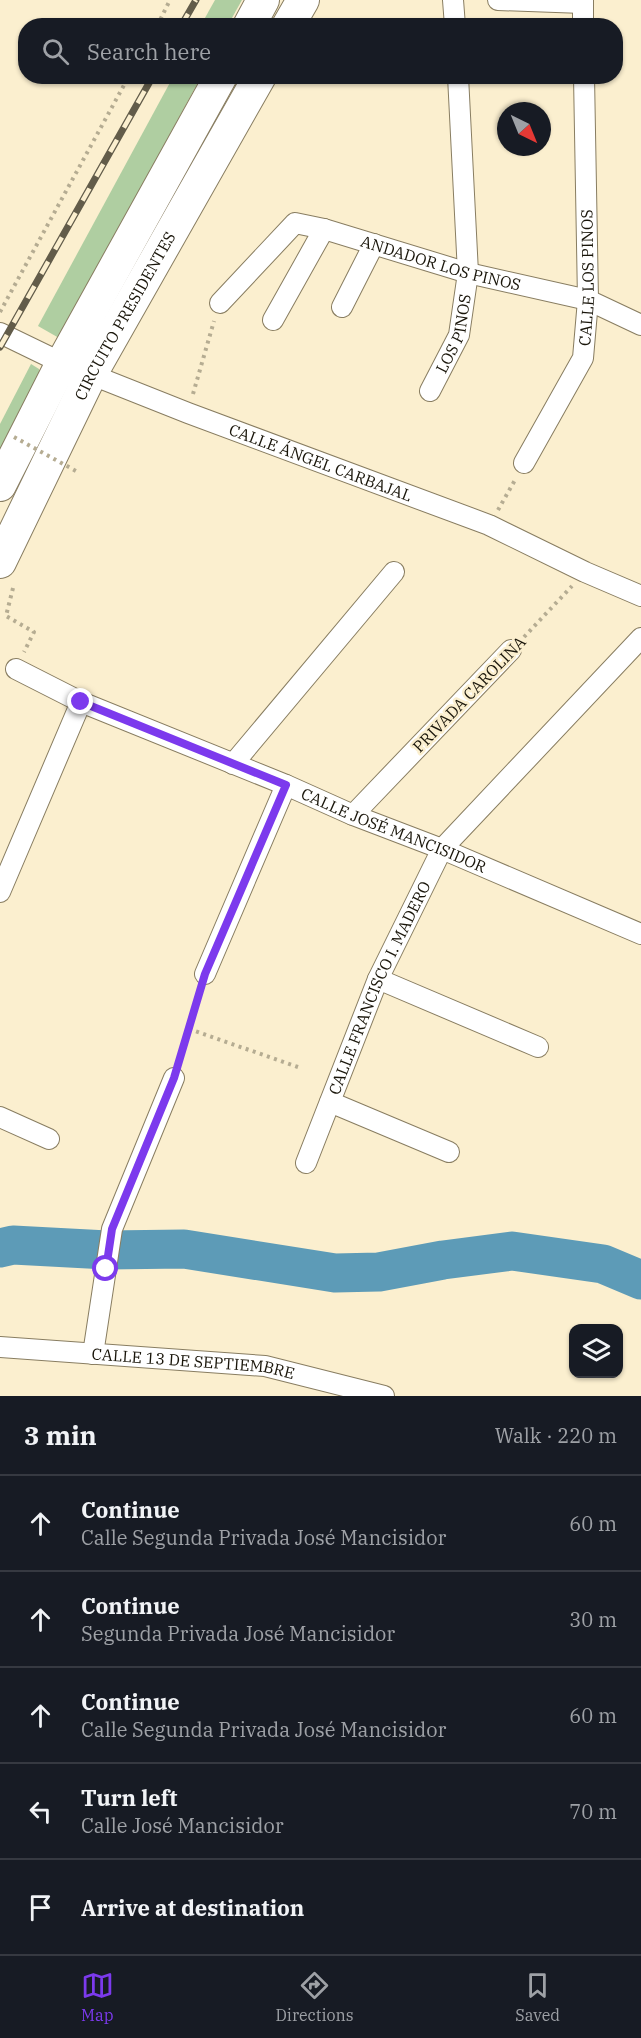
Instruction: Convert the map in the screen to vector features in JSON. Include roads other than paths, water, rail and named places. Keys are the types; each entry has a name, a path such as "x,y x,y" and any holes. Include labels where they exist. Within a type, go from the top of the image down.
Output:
{"main road":[{"path":"253,18 263,0"},
{"path":"293,18 303,0"},
{"name":"CIRCUITO PRESIDENTES","path":"0,485 62,363 217,84"},
{"name":"CIRCUITO PRESIDENTES","path":"7,575 91,374 255,84"}],"street":[{"path":"453,0 454,18"},
{"path":"498,0 582,2 583,18"},
{"path":"458,84 468,273"},
{"name":"CALLE LOS PINOS","path":"524,463 583,358 588,300 584,84"},
{"name":"ANDADOR LOS PINOS","path":"220,303 295,223 324,229 468,273 588,300 641,325"},
{"path":"273,320 324,229"},
{"path":"342,307 374,244"},
{"name":"LOS PINOS","path":"430,391 459,335 468,273"},
{"name":"CALLE ÁNGEL CARBAJAL","path":"0,333 62,363 188,413 489,525 585,572 641,596"},
{"path":"233,764 394,572"},
{"name":"CALLE FRANCISCO I. MADERO","path":"306,1162 378,979 442,849 641,638"},
{"name":"PRIVADA CAROLINA","path":"353,815 511,650"},
{"name":"CALLE JOSÉ MANCISIDOR","path":"16,669 81,702 286,785 353,815 442,849 641,934"},
{"path":"0,892 81,702"},
{"path":"205,974 286,785"},
{"path":"378,979 538,1047"},
{"path":"93,1354 112,1229 174,1078"},
{"path":"330,1102 449,1152"},
{"path":"0,1117 49,1139"},
{"name":"CALLE 13 DE SEPTIEMBRE","path":"0,1347 265,1366 384,1396"}],"waterway":[{"path":"0,1248 13,1245 107,1250 184,1249 335,1273 379,1272 443,1260 512,1251 603,1264 641,1280"}],"railway":[{"path":"186,18 196,0"},
{"path":"0,347 148,84"}]}
